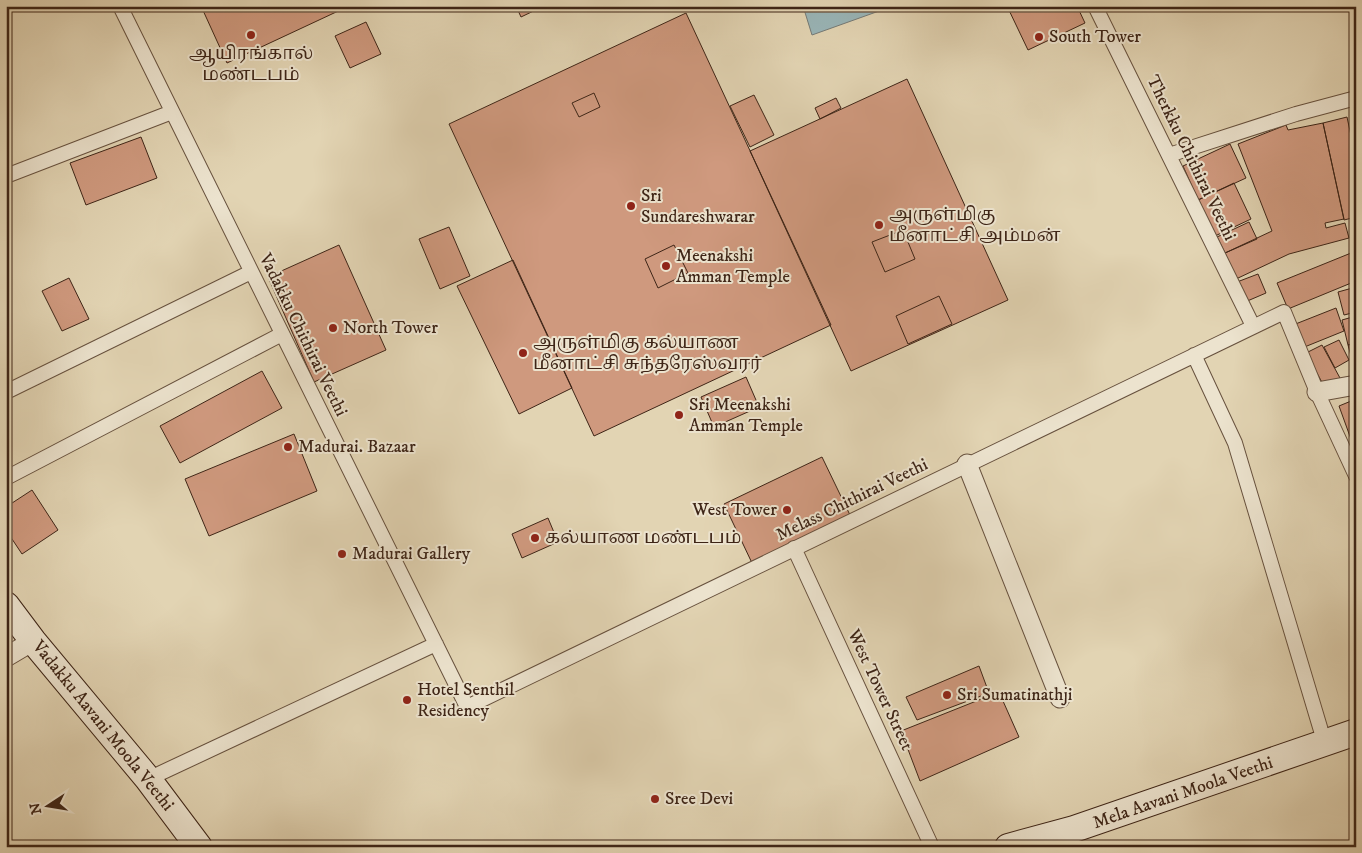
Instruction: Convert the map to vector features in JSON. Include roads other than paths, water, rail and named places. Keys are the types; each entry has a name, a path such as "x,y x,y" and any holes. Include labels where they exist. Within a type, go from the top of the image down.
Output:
{"main road":[{"name":"Vadakku Aavani Moola Veethi","path":"6,604 34,641 148,779 199,847"},
{"name":"Mela Aavani Moola Veethi","path":"1008,847 1074,830 1356,732"}],"street":[{"name":"Vadakku Chithirai Veethi","path":"120,6 467,707"},
{"name":"Therkku Chithirai Veethi","path":"1095,6 1253,326"},
{"path":"1168,155 1296,114 1356,98"},
{"path":"6,176 172,112"},
{"path":"6,392 251,272"},
{"name":"Melass Chithirai Veethi","path":"467,707 1284,312 1317,392"},
{"path":"6,478 282,334"},
{"path":"1194,355 1235,443 1324,744"},
{"path":"1356,384 1317,392 1356,476"},
{"path":"967,464 1060,698"},
{"name":"West Tower Street","path":"794,548 932,847"},
{"path":"6,657 34,641"},
{"path":"148,779 436,644"}],"water":[{"path":"803,6 893,6 812,35"}],"place":[{"name":"ஆயிரங்கால் மண்டபம்","path":"251,35"},
{"name":"South Tower","path":"1039,37"},
{"name":"Sri Sundareshwarar","path":"631,206"},
{"name":"அருள்மிகு மீனாட்சி அம்மன்","path":"879,225"},
{"name":"Meenakshi Amman Temple","path":"666,266"},
{"name":"North Tower","path":"333,328"},
{"name":"அருள்மிகு கல்யாண மீனாட்சி சுந்தரேஸ்வரர்","path":"523,353"},
{"name":"Sri Meenakshi Amman Temple","path":"679,415"},
{"name":"Madurai. Bazaar","path":"288,447"},
{"name":"West Tower","path":"787,510"},
{"name":"கல்யாண மண்டபம்","path":"535,538"},
{"name":"Madurai Gallery","path":"342,554"},
{"name":"Sri Sumatinathji","path":"947,695"},
{"name":"Hotel Senthil Residency","path":"407,700"},
{"name":"Sree Devi","path":"655,799"}]}
